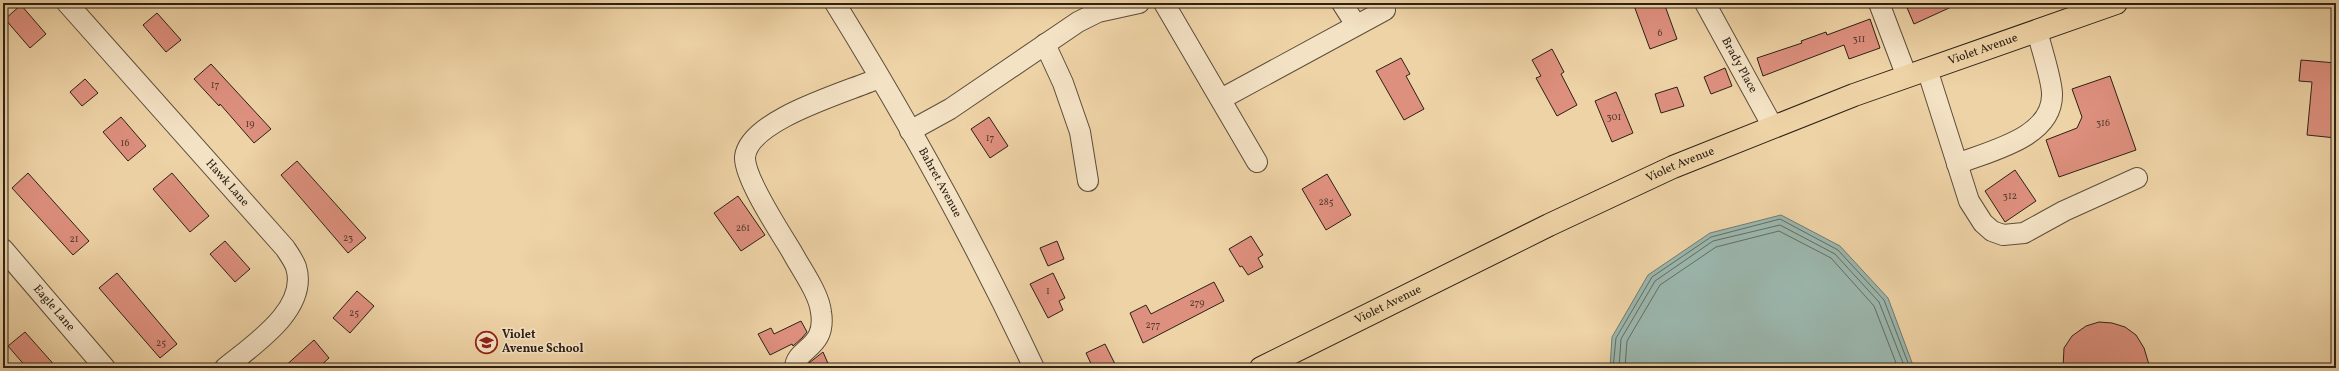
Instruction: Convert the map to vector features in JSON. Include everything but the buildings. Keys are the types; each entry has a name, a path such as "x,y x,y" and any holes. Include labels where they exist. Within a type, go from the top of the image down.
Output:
{"main road":[{"name":"Violet Avenue","path":"1261,368 1673,167 1773,127 1906,77 2037,31 2090,7 2116,3"}],"street":[{"name":"Hawk Lane","path":"67,3 280,243 296,266 298,281 296,296 287,312 271,330 225,368"},
{"name":"Bahret Avenue","path":"835,3 910,131 990,273 1034,368"},
{"path":"910,131 950,109 1078,22 1098,12 1139,3"},
{"path":"1164,3 1257,162"},
{"path":"1342,3 1356,25"},
{"name":"Brady Place","path":"1705,3 1773,127"},
{"path":"1879,3 1906,77"},
{"path":"1221,99 1385,10"},
{"path":"1957,164 2024,137 2040,126 2049,112 2052,94 2037,31"},
{"path":"1045,44 1063,83 1080,132 1088,181"},
{"path":"1927,70 1969,201 1975,213 1992,231 2003,235 2024,233 2064,211 2137,178"},
{"path":"795,368 797,359 815,344 822,329 821,310 809,284 753,184 745,158 749,146 761,131 776,121 797,110 879,78"},
{"name":"Eagle Lane","path":"3,249 105,368"}],"water":[{"path":"1781,215 1840,246 1888,298 1914,368 1610,368 1612,337 1648,275 1710,233"}],"place":[{"name":"Violet Avenue School","path":"486,342"}]}
